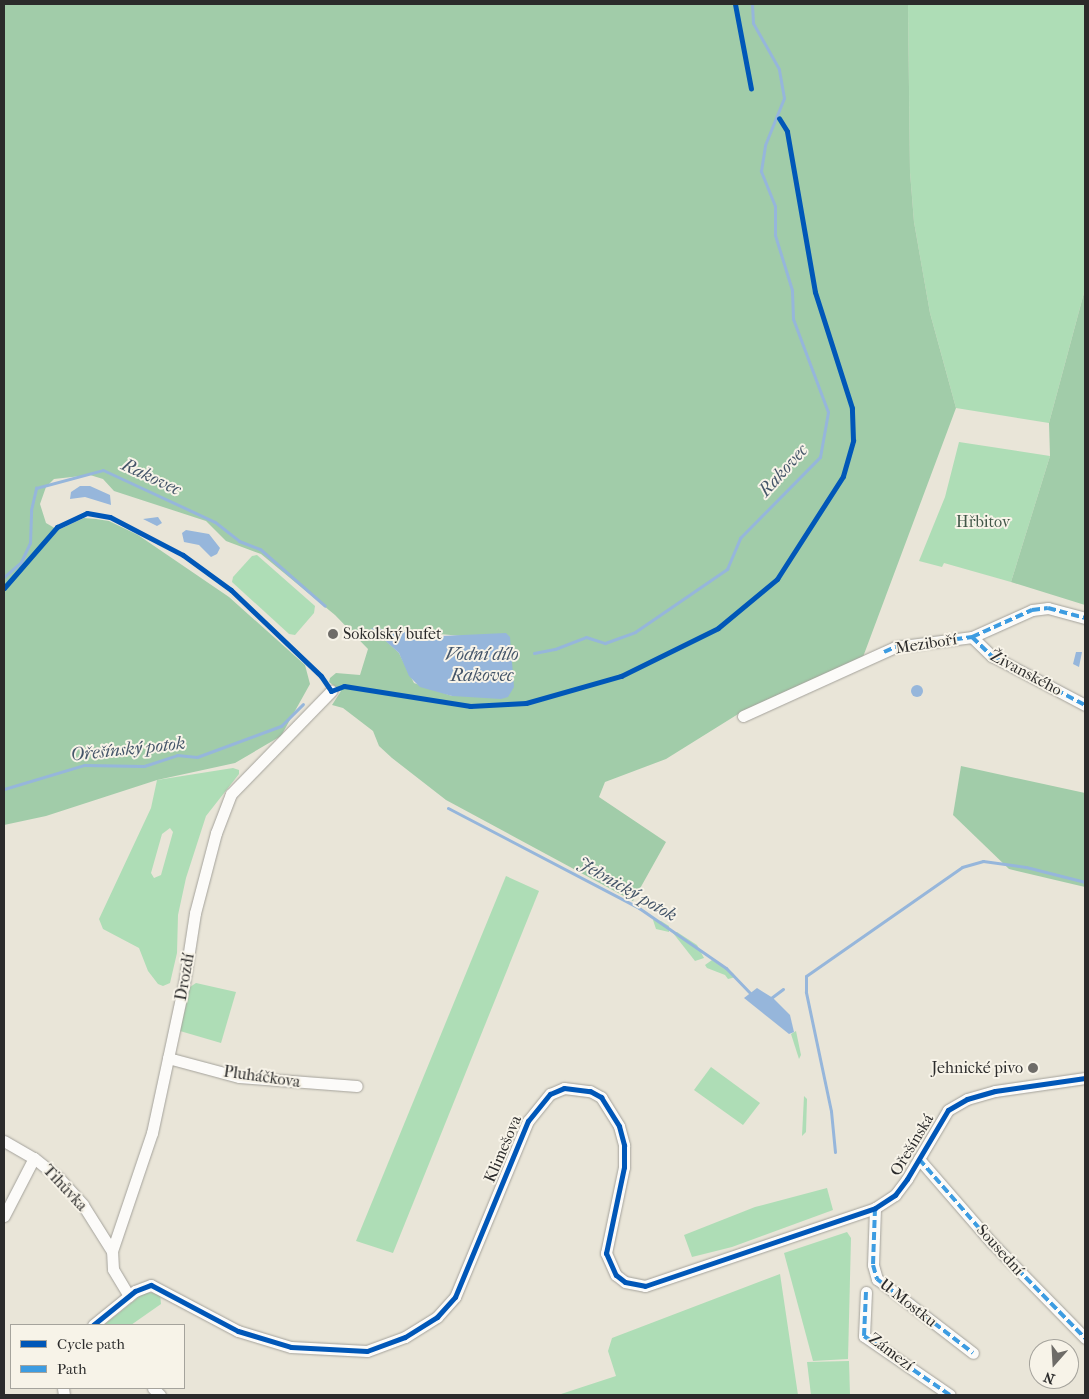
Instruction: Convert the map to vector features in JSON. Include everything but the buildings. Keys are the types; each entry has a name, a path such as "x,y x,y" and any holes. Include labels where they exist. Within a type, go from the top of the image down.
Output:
{"street":[{"name":"Meziboří","path":"743,716 895,648 972,637 1032,610 1048,608 1085,618"},
{"name":"Živanského","path":"972,637 992,656 1085,705"},
{"name":"Drozdí","path":"129,1296 113,1269 112,1251 152,1133 195,913 216,834 231,794 331,691"},
{"name":"Pluháčkova","path":"168,1058 239,1077 357,1086"},
{"name":"Ořešínská","path":"850,1218 875,1208 895,1195 948,1110 967,1099 995,1091 1085,1078"},
{"name":"Klimešova","path":"93,1324 143,1286 156,1287 238,1331 291,1347 368,1351 386,1347 438,1317 455,1297 528,1121 550,1094 564,1088 590,1090 601,1097 619,1126 624,1145 624,1167 606,1253 611,1269 625,1282 645,1286 850,1218"},
{"name":"Tihůvka","path":"4,1140 34,1158 70,1190 112,1251"},
{"path":"4,1216 34,1158"},
{"name":"Sousední","path":"919,1159 992,1243 1085,1338"},
{"name":"U Mostku","path":"875,1208 873,1265 876,1279 973,1352"},
{"name":"Zámezí","path":"866,1292 864,1336 950,1395"}],"green space":[{"path":"4,4 908,4 910,172 914,222 930,313 956,408 863,657 743,711 666,759 605,782 599,797 666,842 633,901 446,800 379,746 373,731 343,708 332,705 341,691 329,682 330,678 336,673 360,675 368,649 335,615 261,554 226,541 206,521 114,491 103,479 90,475 54,479 46,487 40,504 46,523 58,530 84,518 96,519 109,521 138,535 229,597 305,665 310,684 281,736 235,763 157,780 46,816 4,825","holes":["372,628 462,636 452,696 414,683 399,653"]},
{"path":"908,4 1085,4 1085,289 1049,423 956,408 930,313 914,222 910,172"},
{"path":"1085,289 1085,605 1011,582 1050,456 1049,423"},
{"name":"Hřbitov","path":"959,442 1050,456 1011,582 944,563 942,567 919,561 945,497"},
{"path":"257,555 315,606 314,613 295,635 289,634 232,582 233,577 252,556"},
{"path":"961,766 1085,793 1085,887 1009,869 953,815"},
{"path":"233,768 239,770 239,774 206,816 186,878 178,915 177,953 170,983 163,986 158,984 148,971 139,948 103,929 99,919 151,808 157,780","holes":["170,828 173,832 161,875 154,878 151,873 162,834"]},
{"path":"506,876 539,891 393,1253 356,1241"},
{"path":"653,920 661,921 669,926 669,932 656,929"},
{"path":"677,932 697,945 704,958 695,961 673,933"},
{"path":"712,960 733,973 736,977 728,979 725,975 707,968 705,965"},
{"path":"196,983 236,992 221,1043 180,1031 190,987"},
{"path":"796,1031 801,1055 799,1059 791,1034"},
{"path":"711,1067 760,1103 743,1125 694,1090"},
{"path":"804,1096 807,1099 806,1132 802,1136"},
{"path":"827,1188 833,1210 732,1247 692,1257 684,1235 755,1207"},
{"path":"847,1232 851,1238 848,1359 813,1361 784,1253"},
{"path":"780,1274 798,1395 558,1395 616,1376 608,1351 612,1338"},
{"path":"145,1292 160,1294 161,1304 132,1324 105,1324"},
{"path":"849,1361 850,1395 811,1395 807,1362"}],"water":[{"path":"80,486 90,486 110,495 111,505 85,497 70,499 71,492"},
{"path":"158,517 162,523 157,526 143,519"},
{"path":"186,530 209,534 220,548 217,554 211,557 199,545 184,542 182,533"},
{"name":"Vodní dílo Rakovec","path":"371,628 441,636 506,633 510,637 514,687 508,697 501,699 452,696 420,687 409,676 399,653"},
{"path":"1076,652 1082,652 1079,667 1073,664"},
{"path":"915,685 919,685 923,691 919,697 915,697 911,693 911,689"},
{"path":"757,988 773,998 790,1015 794,1032 789,1034 744,998"}],"waterway":[{"name":"Rakovec","path":"534,653 555,649 586,637 605,643 635,632 727,569 740,538 820,457 828,412 793,319 792,290 775,235 775,206 761,171 765,145 784,98 779,69 753,23 752,4"},
{"name":"Rakovec","path":"4,577 21,562 30,543 31,510 36,488 103,470 215,522 239,541 260,549 325,606"},
{"name":"Ořešínský potok","path":"4,789 84,765 144,766 177,755 197,757 281,726 303,704"},
{"name":"Jehnický potok","path":"448,808 639,908 726,968 750,993"},
{"name":"Jehnický potok","path":"835,1152 831,1111 806,992 806,976 962,867 983,861 1026,867 1085,882"},
{"name":"Jehnický potok","path":"771,998 783,989"}],"marked path":[{"path":"884,652 895,647 972,637 1032,610 1048,608 1085,618"},
{"path":"972,637 992,656 1085,705"},
{"path":"919,1159 992,1243 1085,1338"},
{"path":"875,1208 873,1265 877,1279 973,1353"},
{"path":"866,1292 864,1336 950,1395"}],"cycle path":[{"path":"735,4 751,89"},
{"path":"4,588 57,527 87,513 110,517 183,555 231,590 321,676 331,691 344,686 470,706 526,703 621,676 718,628 777,579 843,476 853,440 852,408 815,292 787,131 779,118"},
{"path":"94,1324 135,1291 151,1285 238,1331 291,1347 367,1351 405,1337 437,1317 455,1297 528,1121 550,1094 564,1088 590,1091 601,1097 619,1126 624,1145 624,1167 606,1253 616,1275 625,1282 645,1286 875,1208 895,1195 907,1179 948,1110 967,1099 995,1091 1085,1078"}],"place":[{"name":"Sokolský bufet","path":"333,634"},
{"name":"Jehnické pivo","path":"1033,1068"}]}
